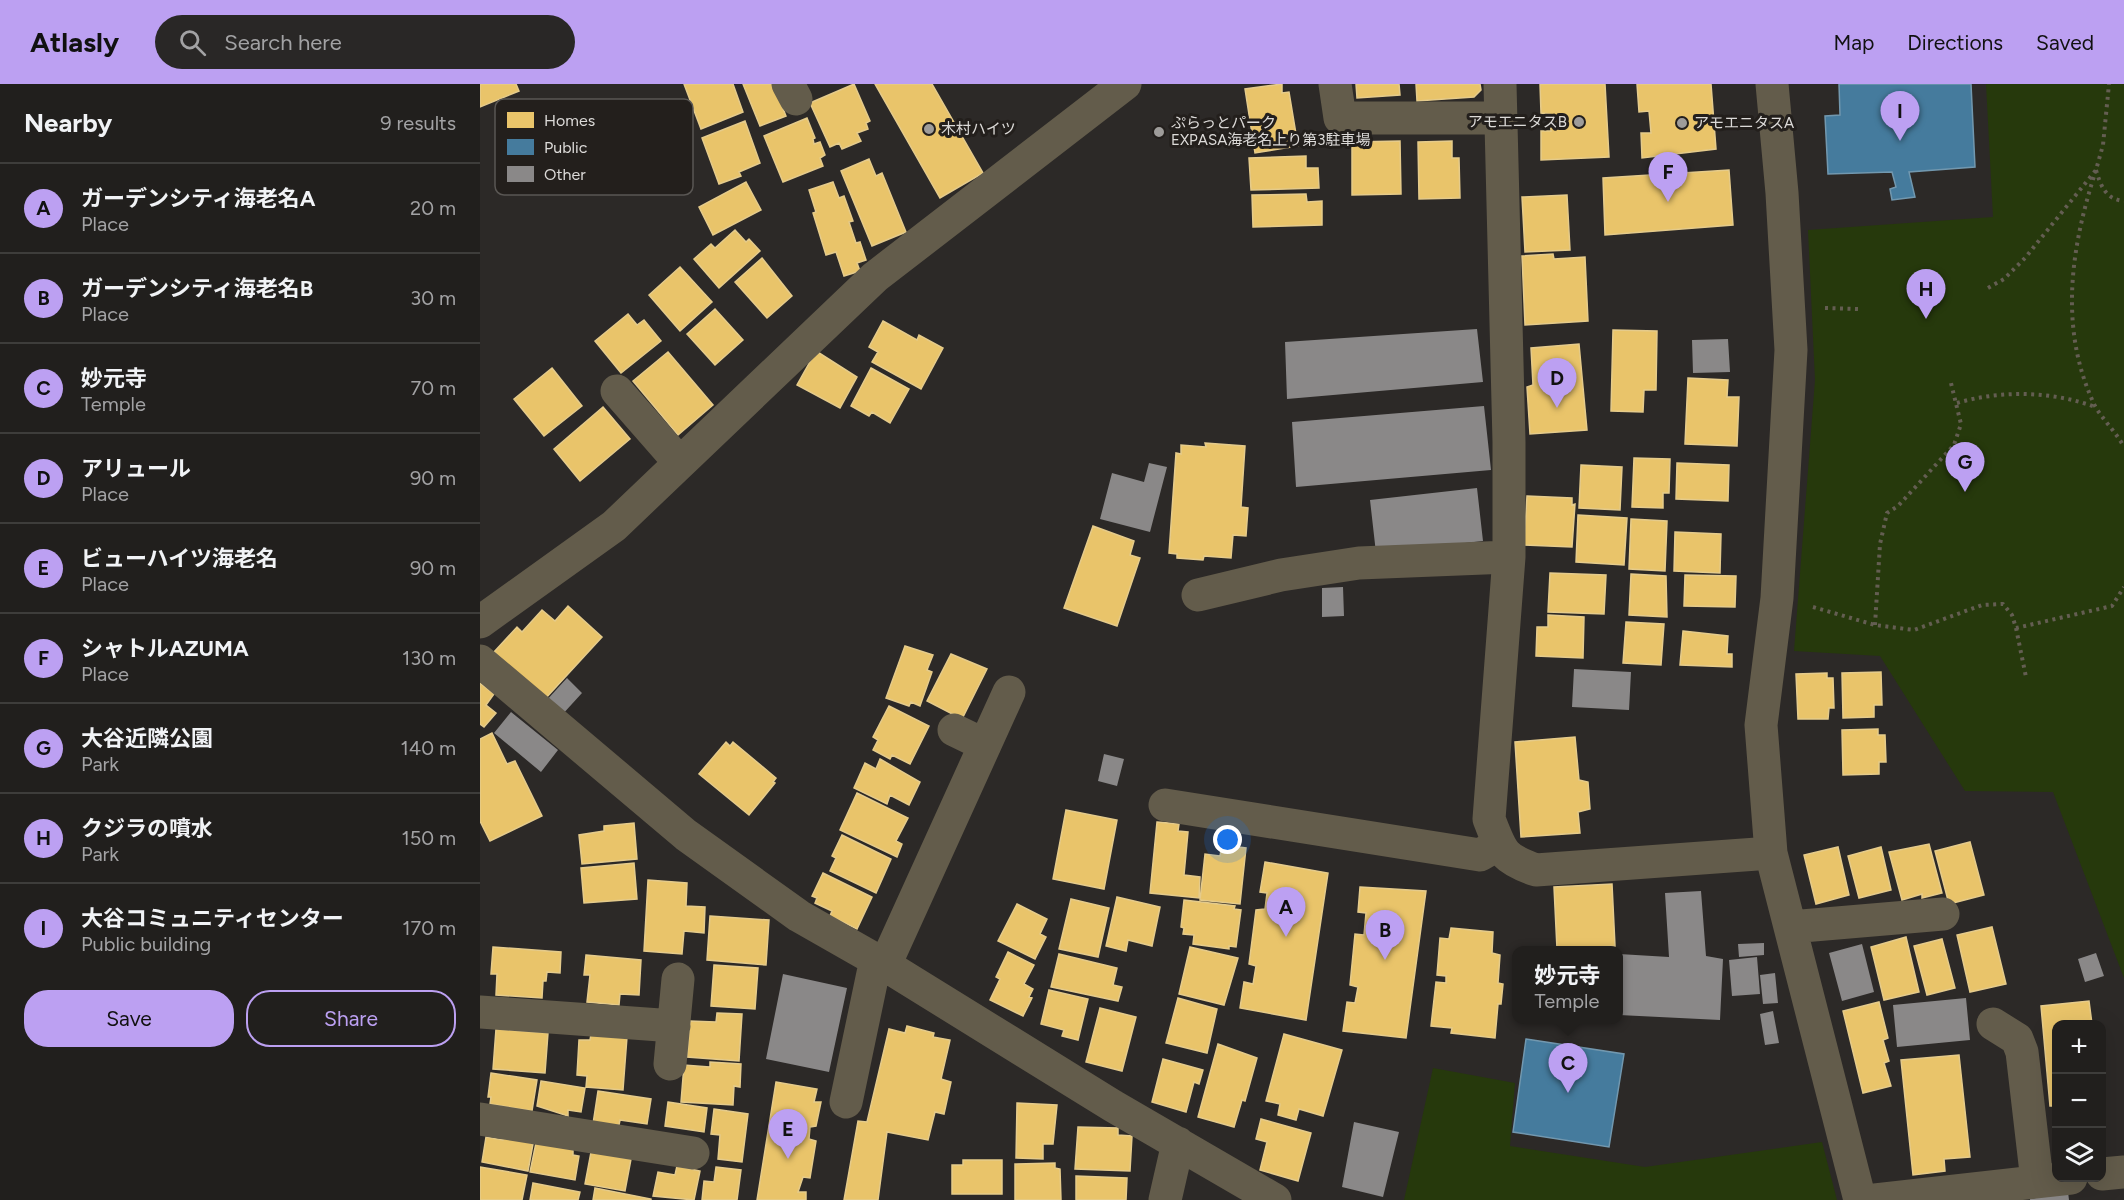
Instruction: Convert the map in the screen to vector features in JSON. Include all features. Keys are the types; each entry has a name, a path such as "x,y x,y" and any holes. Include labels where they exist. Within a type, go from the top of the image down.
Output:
{"street":[{"path":"480,622 614,526 875,277 1125,84"},
{"path":"1335,84 1340,118 1502,118"},
{"path":"1500,84 1509,557 1489,819 1498,843 1511,861 1536,870 1771,853"},
{"path":"1772,84 1782,193 1791,350 1777,598 1761,725 1771,853 1860,1200"},
{"path":"617,390 680,463"},
{"path":"1198,594 1281,575 1359,563 1509,557"},
{"path":"480,662 686,835 799,916 880,962 1113,1106 1275,1200"},
{"path":"846,1102 880,962 1009,692"},
{"path":"954,730 985,745"},
{"path":"1165,805 1480,855 1498,843"},
{"path":"1790,927 1943,914"},
{"path":"670,1064 678,979"},
{"path":"480,1012 674,1026"},
{"path":"1993,1024 2018,1039 2022,1052 2037,1181"},
{"path":"480,1119 693,1154"},
{"path":"1165,1200 1178,1143"},
{"path":"2106,1174 2124,1172"},
{"path":"1875,1200 2052,1180"}],"path":[{"path":"2109,84 2103,145 2080,217 2070,300 2072,330 2084,378 2096,408 2124,447"},
{"path":"2096,170 2103,191 2117,200 2124,201"},
{"path":"1988,288 2004,279 2025,258 2096,170"},
{"path":"1875,625 1880,544 1887,513 1898,506 1954,445 1960,424 1958,403 1950,379"},
{"path":"1958,403 1999,393 2074,399 2096,408"},
{"path":"2016,628 2112,606 2124,587"},
{"path":"1777,598 1834,611 1875,625 1914,630 1982,605 2003,604 2012,615 2026,676"}],"green space":[{"path":"1986,84 2124,84 2124,978 2053,792 1965,791 1880,656 1794,651 1815,380 1808,230 1993,217"},
{"path":"1433,1068 1515,1083 1510,1146 1645,1167 1822,1142 1837,1200 1404,1200"}],"building: Homes":[{"path":"480,84 516,84 519,91 480,107"},
{"path":"684,84 733,84 743,112 701,129 693,108 693,99 690,99"},
{"path":"743,84 773,84 786,116 760,126"},
{"path":"854,84 870,121 866,123 868,129 857,133 861,141 842,149 839,143 830,147 810,103"},
{"name":"木村ハイツ","path":"875,84 932,84 983,173 940,198"},
{"path":"1282,84 1282,93 1289,92 1298,146 1255,153 1245,89"},
{"path":"1356,84 1399,84 1400,95 1357,98"},
{"path":"1416,84 1480,84 1481,90 1474,97 1417,101"},
{"name":"アモエニタスB","path":"1540,84 1605,84 1609,157 1541,160 1541,131 1551,131 1550,114 1541,113"},
{"name":"アモエニタスA","path":"1637,84 1711,84 1716,149 1642,158 1641,133 1651,133 1649,111 1639,112"},
{"path":"807,118 815,138 813,139 814,144 820,142 825,155 820,158 823,166 783,182 764,136"},
{"path":"745,121 760,163 739,172 741,176 719,184 702,138"},
{"path":"1400,141 1401,194 1352,195 1352,142"},
{"path":"1452,141 1452,158 1459,158 1460,198 1419,199 1418,142"},
{"path":"1306,156 1306,168 1318,168 1319,188 1251,190 1249,158"},
{"path":"869,159 876,176 882,173 906,232 872,246 841,171"},
{"path":"1729,170 1733,225 1605,235 1603,178"},
{"path":"746,182 761,210 713,235 699,207"},
{"path":"833,182 839,198 844,196 853,221 849,222 856,243 860,242 866,260 857,263 860,271 844,276 836,252 826,255 813,213 816,212 809,190"},
{"path":"1306,194 1307,202 1322,201 1322,225 1253,227 1252,195"},
{"path":"1567,195 1570,250 1525,252 1522,197"},
{"path":"735,230 746,242 749,239 760,251 719,288 694,259 711,244 715,248"},
{"path":"1553,254 1554,259 1585,257 1588,321 1525,325 1522,256"},
{"path":"762,258 792,296 767,318 735,282"},
{"path":"680,267 712,302 680,331 649,295"},
{"path":"715,309 743,340 715,365 687,334"},
{"path":"628,314 637,325 644,320 661,341 621,373 595,341"},
{"path":"883,321 917,340 919,335 943,348 921,389 872,362 878,352 869,347"},
{"path":"1613,330 1657,331 1656,390 1644,390 1643,412 1611,411"},
{"path":"1579,344 1587,430 1530,434 1527,387 1533,385 1531,348"},
{"path":"816,351 857,377 840,408 797,385"},
{"path":"668,352 713,405 678,435 633,381"},
{"path":"552,368 582,406 544,436 514,399"},
{"path":"871,368 909,389 890,423 872,412 869,416 851,406"},
{"path":"1688,378 1728,380 1727,397 1739,397 1737,446 1685,444"},
{"path":"603,407 630,439 580,481 554,449"},
{"path":"1205,443 1245,446 1241,507 1248,508 1246,536 1233,535 1231,558 1204,556 1203,560 1177,558 1177,554 1169,553 1176,453 1181,454 1181,445 1206,447"},
{"path":"1634,458 1670,459 1669,493 1663,493 1663,508 1632,507"},
{"path":"1677,463 1729,465 1728,501 1676,499"},
{"path":"1581,465 1622,467 1620,510 1579,508"},
{"path":"1527,496 1572,498 1572,505 1575,504 1572,547 1524,545"},
{"path":"1578,515 1627,518 1624,565 1576,562"},
{"path":"1631,519 1667,521 1665,571 1629,569"},
{"path":"1093,526 1134,541 1130,555 1140,558 1117,626 1064,608"},
{"path":"1675,532 1721,534 1720,573 1674,571"},
{"path":"1550,573 1606,575 1604,614 1548,612"},
{"path":"1631,574 1666,576 1667,617 1629,615"},
{"path":"1685,575 1736,576 1735,607 1684,606"},
{"path":"568,606 602,637 545,699 494,652 517,627 522,632 542,610 555,621"},
{"path":"1548,615 1584,617 1583,658 1536,656 1537,627 1548,627"},
{"path":"1626,622 1664,624 1661,665 1623,663"},
{"path":"1683,631 1728,636 1727,654 1732,654 1732,667 1680,665"},
{"path":"905,646 933,655 927,670 932,672 920,706 911,702 909,706 886,698"},
{"path":"951,654 987,669 962,719 927,701"},
{"path":"1881,672 1882,705 1874,705 1874,717 1843,718 1842,673"},
{"path":"1827,673 1827,678 1833,678 1834,708 1829,708 1828,719 1798,719 1796,674"},
{"path":"480,683 494,694 486,705 496,713 484,727 480,724"},
{"path":"889,706 929,726 910,764 892,755 890,759 873,750 878,740 873,737"},
{"path":"1878,729 1878,735 1885,735 1886,762 1879,762 1879,774 1843,775 1842,730"},
{"path":"492,733 507,764 515,761 542,816 490,841 480,821 480,739"},
{"path":"1575,737 1579,780 1588,782 1590,809 1578,812 1580,833 1521,837 1515,742"},
{"path":"726,742 730,746 733,742 776,778 773,782 775,783 749,815 699,774"},
{"path":"880,759 920,782 909,805 890,795 887,804 854,788 865,763 876,769"},
{"path":"857,793 908,818 896,841 902,844 897,857 840,830"},
{"path":"1066,810 1117,820 1104,889 1053,879"},
{"path":"1157,822 1179,824 1178,831 1188,832 1184,875 1200,877 1199,898 1150,893"},
{"path":"634,823 637,859 582,864 579,835 604,831 604,826"},
{"path":"842,835 891,859 876,893 830,871 836,858 832,856"},
{"path":"1970,842 1984,895 1949,904 1935,851"},
{"path":"1929,844 1942,893 1922,898 1922,894 1902,900 1889,852"},
{"path":"1222,845 1246,848 1240,904 1200,900 1205,854 1220,856"},
{"path":"1838,847 1849,895 1816,904 1804,855"},
{"path":"1881,847 1891,890 1859,898 1848,856"},
{"path":"1265,862 1328,873 1306,1020 1240,1008 1244,982 1253,984 1256,966 1249,964 1256,910 1265,909 1267,893 1260,892"},
{"path":"634,863 637,899 584,903 581,868"},
{"path":"823,873 872,897 857,929 830,916 832,911 815,903 817,898 812,896"},
{"path":"648,880 687,883 686,906 705,907 704,933 684,931 682,954 644,951"},
{"path":"1612,884 1615,946 1557,946 1554,887"},
{"path":"1360,887 1426,891 1406,1038 1343,1031 1347,1002 1355,1003 1358,987 1350,985 1355,934 1364,935 1366,913 1358,912"},
{"path":"1117,897 1160,907 1152,946 1128,940 1126,951 1106,946"},
{"path":"1071,899 1109,908 1098,957 1059,949"},
{"path":"1184,900 1235,906 1234,909 1241,910 1236,947 1229,946 1229,949 1193,944 1194,935 1183,934 1184,928 1181,927"},
{"path":"1017,904 1047,919 1040,934 1046,937 1035,959 998,941"},
{"path":"710,916 769,920 766,965 707,960"},
{"path":"1992,927 2006,984 1970,992 1957,935"},
{"path":"1451,928 1493,932 1492,953 1500,955 1498,983 1503,984 1501,1004 1498,1004 1495,1038 1451,1033 1452,1028 1431,1026 1436,982 1446,983 1446,976 1437,975 1440,938 1449,939"},
{"path":"1906,937 1919,992 1884,1000 1871,947"},
{"path":"1942,939 1955,988 1927,995 1914,946"},
{"path":"493,947 561,952 560,973 547,972 546,981 543,981 542,998 496,995 497,974 491,974"},
{"path":"1190,947 1238,958 1224,1005 1179,994"},
{"path":"1008,952 1034,965 1024,984 1033,989 1029,997 1032,998 1023,1016 990,1000 1000,979 996,977"},
{"path":"1059,954 1117,968 1113,985 1122,987 1118,1001 1051,987"},
{"path":"586,955 641,960 639,995 620,994 619,1005 587,1002 590,975 584,975"},
{"path":"714,965 758,968 755,1009 711,1006"},
{"path":"1049,990 1088,999 1078,1040 1062,1036 1064,1030 1041,1024"},
{"path":"1178,998 1217,1009 1207,1053 1166,1043"},
{"path":"2089,1001 2091,1020 2052,1020 2052,1106 2050,1106 2041,1006"},
{"path":"1879,1002 1888,1038 1883,1040 1889,1061 1884,1063 1891,1086 1863,1093 1843,1011"},
{"path":"1100,1008 1136,1017 1122,1071 1086,1062"},
{"path":"717,1013 742,1014 739,1061 687,1057 690,1021 716,1022"},
{"path":"907,1026 934,1033 933,1037 950,1040 941,1079 951,1082 944,1114 935,1112 928,1140 887,1132 878,1200 844,1200 858,1121 867,1122 889,1029 905,1033"},
{"path":"496,1029 548,1033 545,1073 493,1069"},
{"path":"591,1034 627,1037 623,1090 586,1087 587,1076 577,1075 579,1040 590,1040"},
{"path":"1284,1034 1342,1050 1323,1116 1299,1109 1296,1120 1278,1115 1280,1104 1266,1101"},
{"path":"1218,1044 1257,1058 1245,1101 1242,1100 1234,1127 1198,1117"},
{"path":"1959,1055 1970,1157 1944,1159 1945,1171 1913,1175 1901,1060"},
{"path":"1163,1059 1203,1070 1199,1084 1194,1082 1186,1112 1152,1102"},
{"path":"710,1062 741,1064 740,1087 734,1086 733,1105 681,1102 684,1065 710,1067"},
{"path":"491,1073 537,1080 532,1111 490,1104 491,1097 488,1097"},
{"path":"541,1081 585,1088 581,1112 568,1110 568,1116 537,1106"},
{"path":"776,1082 817,1089 814,1102 821,1102 816,1126 810,1127 809,1139 816,1141 810,1178 803,1177 798,1192 806,1192 806,1200 757,1200"},
{"path":"598,1091 651,1099 647,1124 620,1120 619,1125 593,1124"},
{"path":"668,1102 707,1108 704,1132 665,1126"},
{"path":"1017,1103 1057,1105 1053,1144 1043,1144 1043,1159 1016,1158"},
{"path":"714,1109 748,1114 742,1162 718,1159 720,1135 711,1134"},
{"path":"1261,1119 1311,1133 1298,1181 1260,1170 1267,1142 1256,1139"},
{"path":"1078,1127 1118,1128 1118,1135 1132,1136 1130,1171 1075,1169"},
{"path":"505,1134 533,1144 528,1171 482,1162 486,1137 503,1140"},
{"path":"537,1138 573,1149 573,1155 579,1156 575,1180 530,1172"},
{"path":"591,1152 631,1159 625,1191 585,1184"},
{"path":"963,1160 1002,1160 1002,1194 952,1194 952,1165 963,1165"},
{"path":"1055,1163 1055,1168 1060,1169 1061,1200 1015,1200 1015,1164"},
{"path":"677,1166 700,1171 694,1200 653,1196 658,1172 675,1175"},
{"path":"480,1167 527,1175 522,1200 480,1200"},
{"path":"716,1167 741,1170 737,1200 702,1200 704,1181 714,1182"},
{"path":"1076,1176 1127,1178 1126,1200 1076,1200"},
{"path":"533,1183 580,1192 578,1200 530,1200"},
{"path":"595,1188 651,1199 651,1200 593,1200"}],"building: Public":[{"path":"1839,84 1971,84 1975,167 1909,172 1915,197 1892,200 1890,189 1896,187 1892,172 1828,174 1825,116 1840,115"},
{"path":"1526,1039 1624,1054 1609,1147 1513,1132"}],"building: Other":[{"path":"1477,329 1483,382 1287,399 1285,342"},
{"path":"1728,339 1730,372 1693,373 1692,340"},
{"path":"1484,406 1491,470 1296,487 1292,422"},
{"path":"1149,463 1167,467 1150,532 1100,519 1112,473 1144,482"},
{"path":"1477,488 1483,541 1376,553 1370,500"},
{"path":"1343,587 1344,616 1322,617 1322,588"},
{"path":"1574,669 1631,672 1629,710 1572,707"},
{"path":"567,678 582,693 561,716 545,702"},
{"path":"511,712 558,750 541,772 494,733"},
{"path":"1104,754 1124,759 1117,786 1098,781"},
{"path":"1701,891 1706,956 1723,959 1720,1020 1623,1015 1623,954 1669,957 1665,893"},
{"path":"1764,943 1764,955 1739,957 1738,944"},
{"path":"1862,944 1874,992 1842,1001 1829,953"},
{"path":"2096,953 2104,976 2085,982 2078,959"},
{"path":"1757,957 1760,994 1732,996 1729,960"},
{"path":"1775,973 1778,1003 1763,1004 1760,975"},
{"path":"783,974 847,988 829,1072 766,1059"},
{"path":"1966,998 1970,1040 1897,1047 1893,1005"},
{"path":"1773,1011 1779,1043 1765,1045 1760,1014"},
{"path":"1354,1122 1399,1132 1383,1197 1342,1187"},
{"path":"2068,1192 2069,1200 2030,1200 2030,1199"}],"place":[{"name":"アモエニタスB","path":"1579,122"},
{"name":"アモエニタスA","path":"1682,123"},
{"name":"木村ハイツ","path":"929,129"},
{"name":"ぷらっとパーク EXPASA海老名上り第3駐車場","path":"1159,132"},
{"name":"大谷コミュニティセンター","path":"1900,141"},
{"name":"シャトルAZUMA","path":"1668,202"},
{"name":"クジラの噴水","path":"1926,319"},
{"name":"アリュール","path":"1557,408"},
{"name":"大谷近隣公園","path":"1965,492"},
{"name":"ガーデンシティ海老名A","path":"1286,937"},
{"name":"ガーデンシティ海老名B","path":"1385,960"},
{"name":"妙元寺","path":"1568,1093"},
{"name":"ビューハイツ海老名","path":"788,1159"}]}
